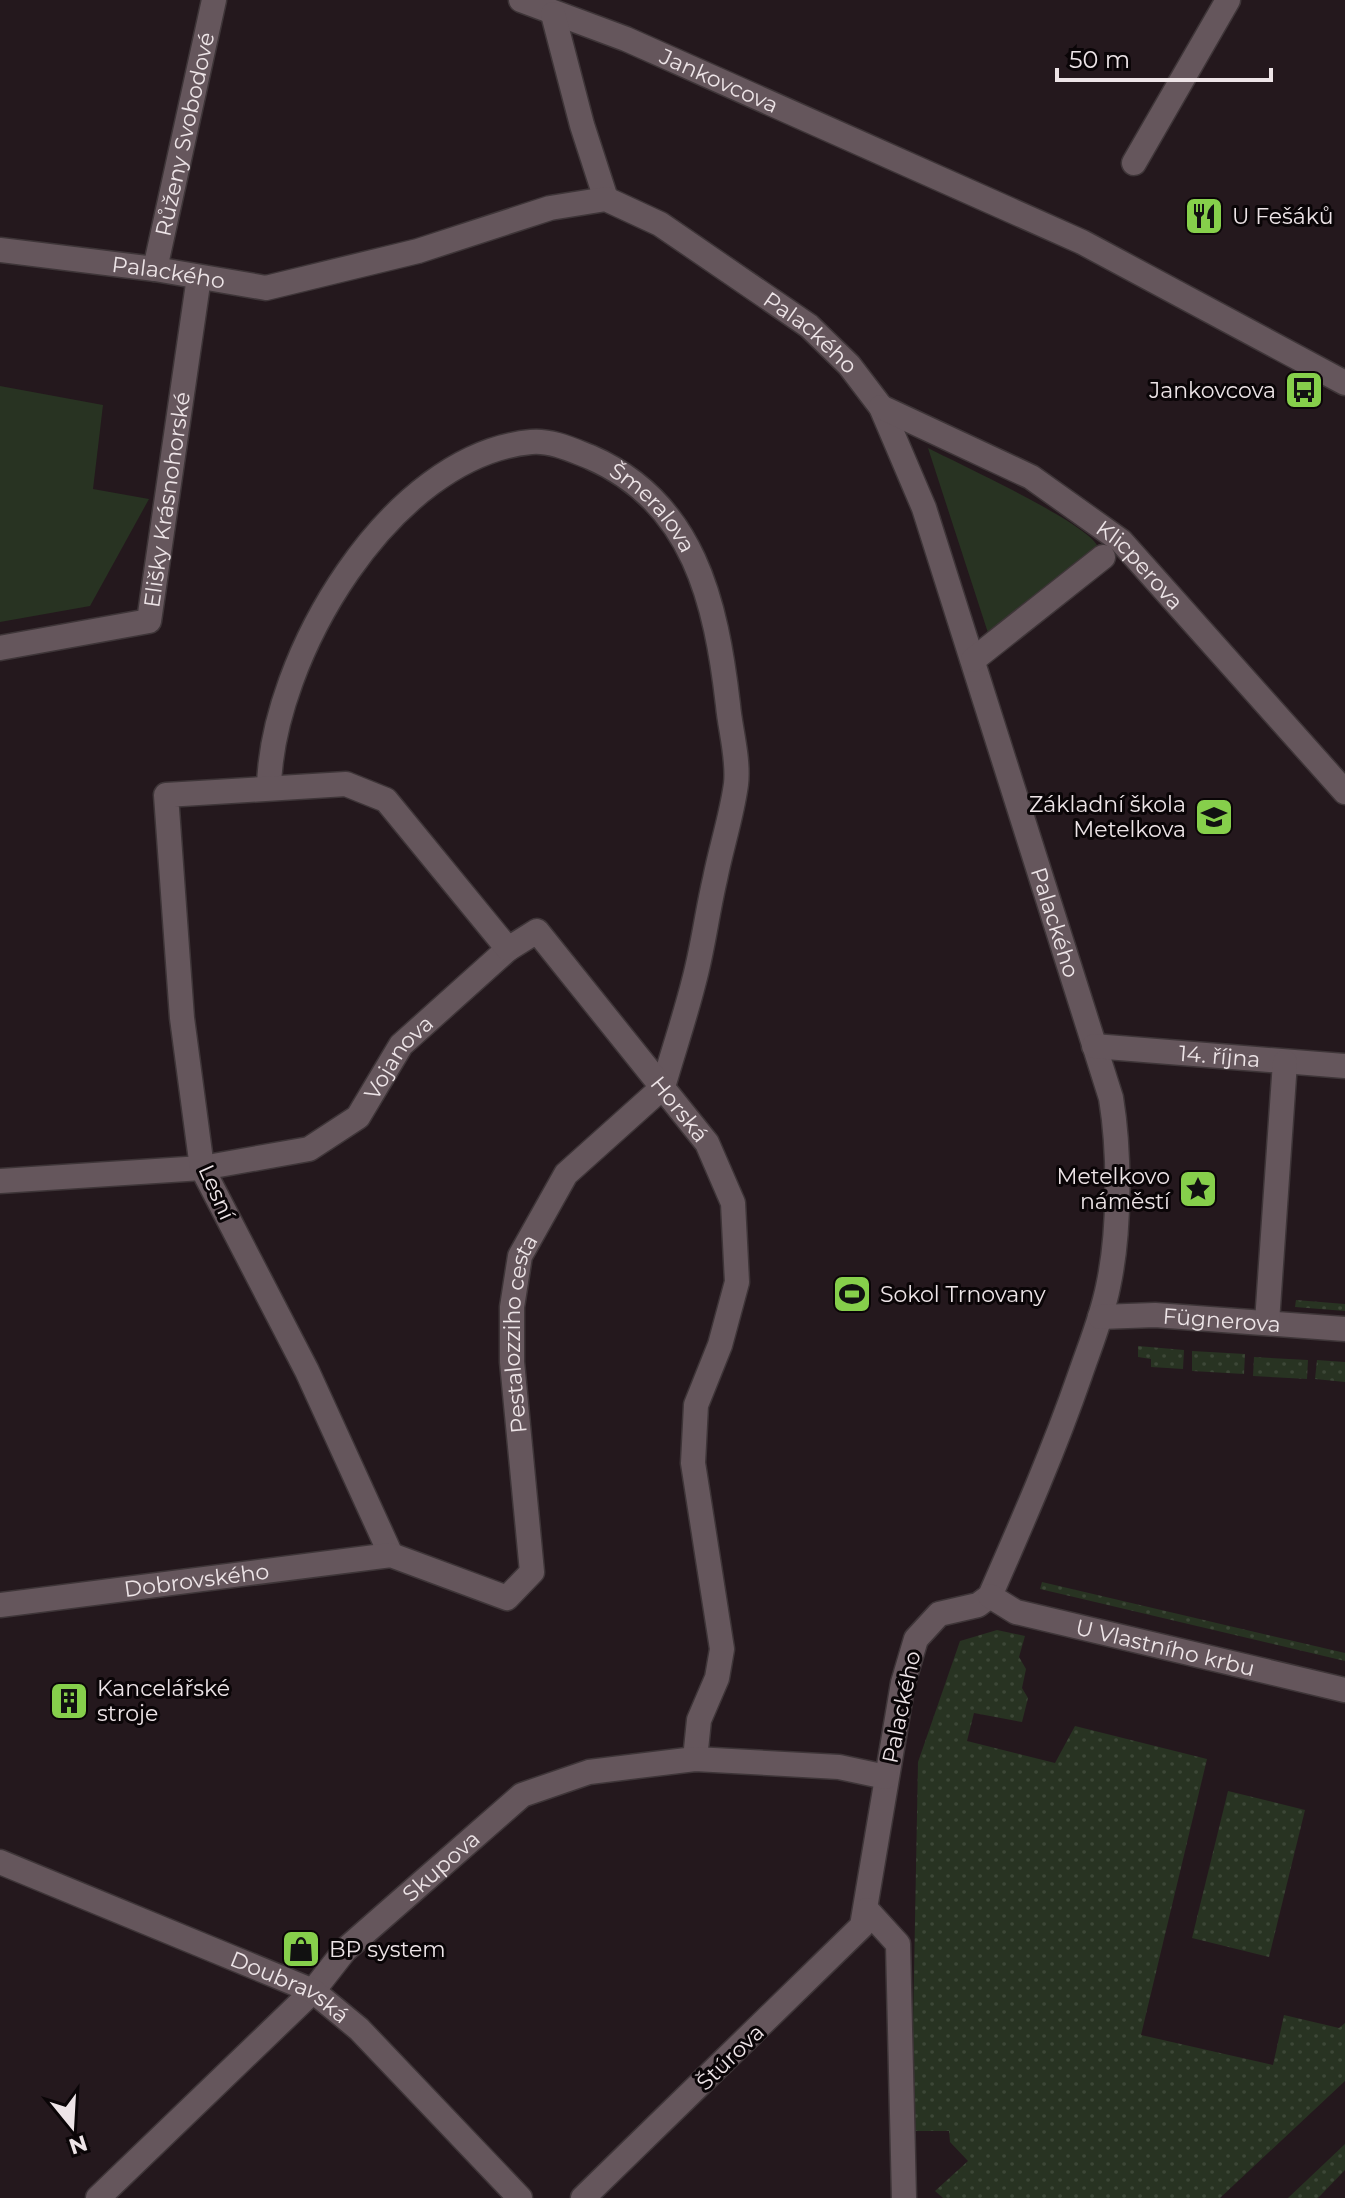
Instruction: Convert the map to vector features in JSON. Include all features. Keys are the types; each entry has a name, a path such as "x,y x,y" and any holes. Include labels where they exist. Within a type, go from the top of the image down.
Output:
{"street":[{"name":"Růženy Svobodové","path":"155,269 214,0"},
{"name":"Jankovcova","path":"521,0 626,39 1082,242 1345,383"},
{"path":"1134,163 1228,0"},
{"path":"553,14 582,125 606,199"},
{"name":"Palackého","path":"0,250 155,269 266,288 418,251 550,208 606,199 660,224 809,326 849,365 881,407 924,508 1111,1098 1117,1175 1109,1285 1100,1317 1058,1439 990,1596 978,1605 939,1614 916,1639 903,1683 870,1861 867,1910"},
{"name":"Elišky Krásnohorské","path":"0,648 149,621 199,277"},
{"name":"Klicperova","path":"881,407 1031,477 1121,541 1344,788"},
{"name":"Šmeralova","path":"269,788 269,759 291,673 331,594 389,522 458,467 504,448 533,441 565,447 615,468 674,521 699,569 720,636 736,782 695,979 663,1087"},
{"path":"973,660 1103,557"},
{"path":"269,788 346,784 386,800 508,949"},
{"name":"Lesní","path":"269,788 166,795 182,1018 202,1168 307,1371 391,1555"},
{"name":"Horská","path":"508,949 537,931 707,1143 733,1203 737,1282 720,1345 696,1405 693,1463 722,1649 717,1678 699,1720 695,1759"},
{"name":"Vojanova","path":"0,1181 202,1168 309,1149 358,1117 401,1045 508,949"},
{"name":"14. října","path":"1094,1046 1345,1066"},
{"path":"1267,1322 1285,1062"},
{"name":"Pestalozziho cesta","path":"391,1555 447,1573 507,1598 532,1572 512,1362 512,1307 520,1256 541,1213 566,1174 663,1087"},
{"name":"Fügnerova","path":"1100,1317 1155,1315 1345,1329"},
{"name":"Dobrovského","path":"0,1605 391,1555"},
{"name":"U Vlastního krbu","path":"990,1596 1016,1612 1345,1690"},
{"name":"Skupova","path":"98,2198 313,1991 345,1950 522,1795 589,1772 695,1759 839,1767 886,1777"},
{"name":"Doubravská","path":"0,1862 313,1991 359,2029 520,2198"},
{"path":"867,1910 898,1944 904,2198"},
{"name":"Štúrova","path":"583,2198 852,1939 862,1926 867,1910"}],"green space":[{"path":"0,386 103,405 93,489 149,499 90,606 0,622"},
{"path":"928,448 1048,510 1090,537 1098,547 989,636"},
{"path":"1296,1300 1345,1304 1345,1311 1295,1307"},
{"path":"1138,1346 1184,1350 1183,1369 1151,1367 1151,1359 1138,1357"},
{"path":"1192,1351 1245,1354 1244,1374 1192,1371"},
{"path":"1254,1357 1308,1360 1307,1379 1253,1376"},
{"path":"1317,1360 1345,1362 1345,1382 1315,1379"},
{"path":"1042,1582 1345,1653 1345,1661 1040,1589"},
{"path":"997,1630 1025,1636 1019,1657 1026,1669 1022,1688 1028,1698 1022,1722 974,1713 967,1741 1055,1763 1075,1726 1207,1759 1141,2035 1273,2065 1284,2015 1339,2028 1345,2023 1345,2081 1220,2198 943,2198 935,2191 968,2161 950,2142 949,2131 911,2131 918,1762 960,1641"},
{"path":"1228,1791 1305,1810 1269,1957 1192,1938"},
{"path":"1345,2144 1345,2170 1318,2198 1288,2198"}],"place":[{"name":"U Fešáků","path":"1204,216"},
{"name":"Jankovcova","path":"1304,390"},
{"name":"Základní škola Metelkova","path":"1214,817"},
{"name":"Metelkovo náměstí","path":"1198,1189"},
{"name":"Sokol Trnovany","path":"852,1294"},
{"name":"Kancelářské stroje","path":"69,1701"},
{"name":"BP system","path":"301,1949"}]}
